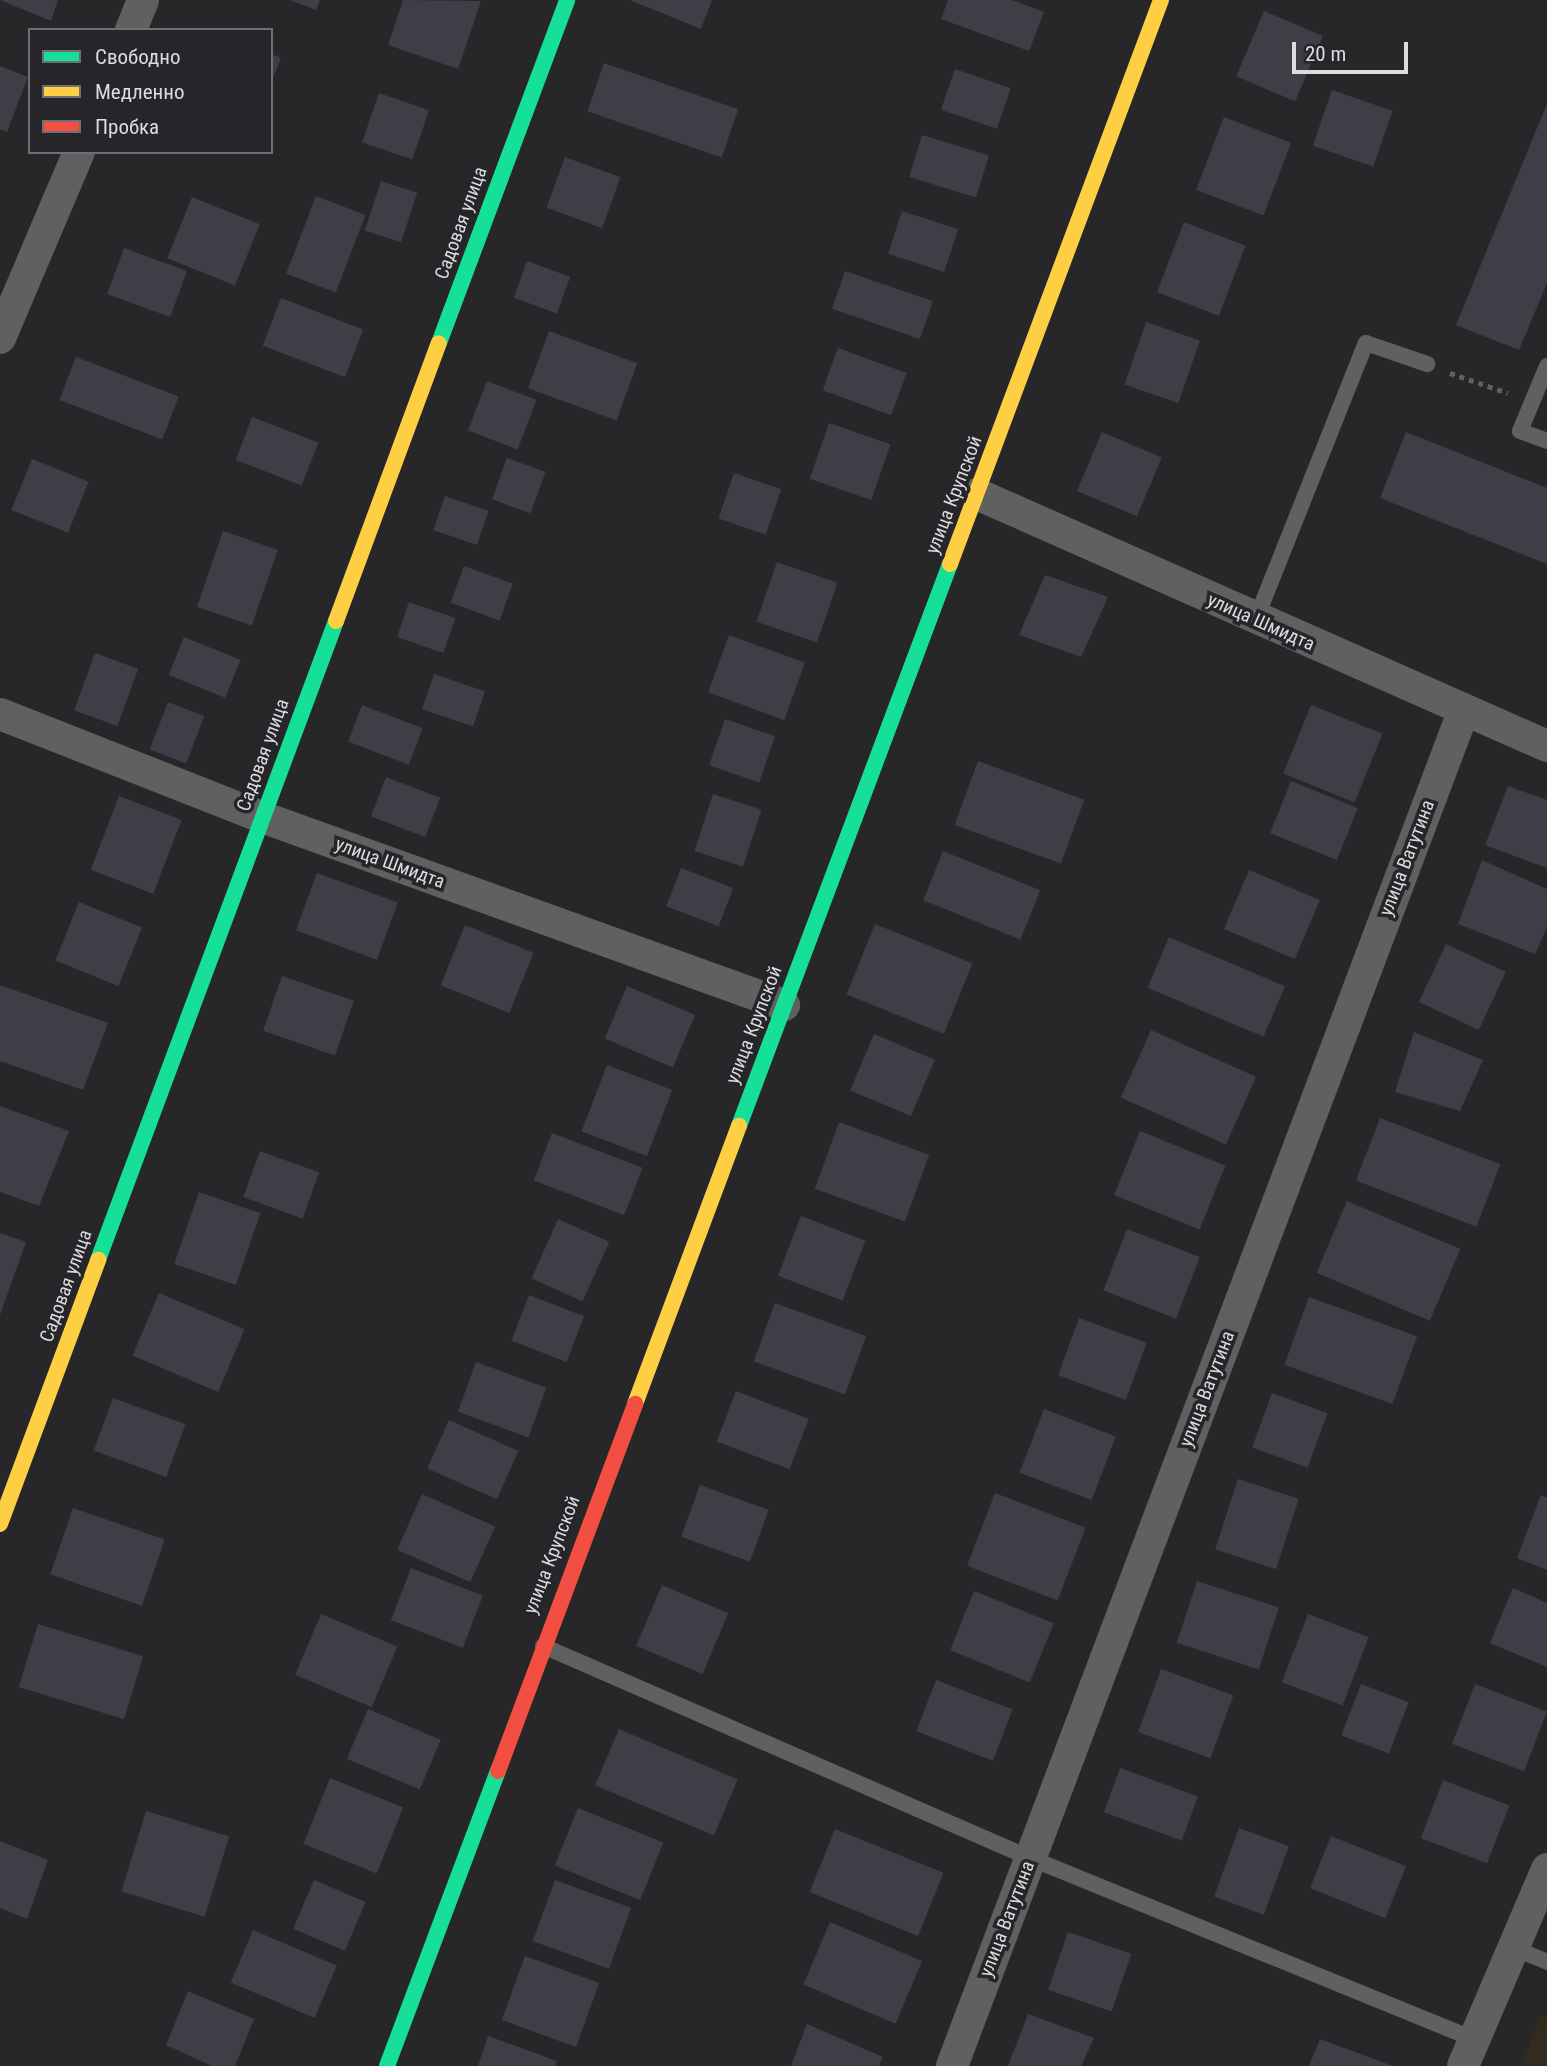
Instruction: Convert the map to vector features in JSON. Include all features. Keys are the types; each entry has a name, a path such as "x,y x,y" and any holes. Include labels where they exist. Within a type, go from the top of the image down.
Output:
{"main road":[{"name":"Садовая улица","path":"0,1524 567,0"},
{"name":"улица Крупской","path":"387,2066 541,1645 1161,0"}],"street":[{"path":"132,28 143,0"},
{"path":"0,338 78,154"},
{"name":"улица Шмидта","path":"977,494 1462,712 1547,746"},
{"name":"улица Ватутина","path":"952,2066 1462,712"},
{"name":"улица Шмидта","path":"0,714 262,817 784,1005"},
{"path":"1468,2052 1547,1869"}],"lane":[{"path":"1256,619 1366,343 1427,365"},
{"path":"1547,366 1520,431 1547,441"},
{"path":"541,1645 1468,2052"},
{"path":"1513,1948 1547,1962"}],"path":[{"path":"1427,365 1532,402"}],"shaded area":[{"path":"1541,2016 1547,2018 1547,2066 1521,2066"}],"building":[{"path":"0,0 58,0 51,21"},
{"path":"290,0 320,0 316,10"},
{"path":"403,0 481,1 458,69 388,45"},
{"path":"630,0 712,0 701,29"},
{"path":"948,0 1012,0 1044,12 1029,51 941,19"},
{"path":"1264,11 1323,36 1295,101 1236,76"},
{"path":"273,55 281,58 273,78"},
{"path":"604,63 738,109 722,157 587,111"},
{"path":"0,66 28,77 7,132 0,129"},
{"path":"955,69 1011,88 997,129 941,110"},
{"path":"1332,90 1393,111 1373,167 1313,146"},
{"path":"379,93 429,110 412,159 362,142"},
{"path":"1547,104 1547,283 1519,350 1456,325"},
{"path":"1224,117 1291,143 1263,216 1196,190"},
{"path":"922,135 989,155 976,198 909,177"},
{"path":"565,157 620,177 602,228 547,208"},
{"path":"381,181 417,193 401,242 365,230"},
{"path":"316,196 365,215 336,292 286,273"},
{"path":"192,197 260,224 235,286 167,258"},
{"path":"902,211 958,229 944,272 888,254"},
{"path":"1184,222 1246,246 1219,316 1157,292"},
{"path":"124,248 187,271 170,317 107,294"},
{"path":"527,261 570,277 557,313 514,298"},
{"path":"845,271 933,301 920,339 832,309"},
{"path":"281,298 363,330 345,377 263,346"},
{"path":"1146,322 1200,341 1178,403 1125,384"},
{"path":"549,331 637,363 616,420 528,388"},
{"path":"838,348 907,373 891,415 823,390"},
{"path":"76,357 179,396 162,439 60,400"},
{"path":"487,381 536,400 517,449 468,430"},
{"path":"252,417 318,442 302,485 236,460"},
{"path":"829,423 890,444 871,500 810,479"},
{"path":"1102,432 1162,457 1137,516 1077,491"},
{"path":"1406,432 1547,488 1547,564 1380,498"},
{"path":"507,458 546,472 530,513 492,499"},
{"path":"32,459 89,482 68,533 11,510"},
{"path":"734,473 781,489 766,535 718,518"},
{"path":"445,496 488,511 477,545 433,530"},
{"path":"223,531 278,550 252,626 197,607"},
{"path":"777,562 838,583 817,642 756,622"},
{"path":"464,566 513,584 500,620 451,603"},
{"path":"1045,575 1108,597 1081,657 1019,635"},
{"path":"409,602 455,618 443,653 397,637"},
{"path":"729,635 805,663 784,720 708,692"},
{"path":"184,637 241,660 225,698 169,675"},
{"path":"95,653 138,669 117,726 74,710"},
{"path":"434,674 485,692 473,727 422,709"},
{"path":"168,702 204,716 186,764 150,750"},
{"path":"362,705 423,728 409,765 348,741"},
{"path":"1311,705 1382,734 1355,802 1283,774"},
{"path":"725,719 775,736 759,783 709,765"},
{"path":"978,761 1084,800 1061,864 955,825"},
{"path":"386,777 440,798 425,837 371,816"},
{"path":"1291,781 1358,808 1337,860 1270,833"},
{"path":"1508,786 1547,800 1547,868 1485,845"},
{"path":"713,794 762,810 743,867 694,851"},
{"path":"119,796 182,820 153,894 91,870"},
{"path":"943,851 1040,890 1021,939 923,900"},
{"path":"1482,860 1547,889 1547,927 1535,954 1458,924"},
{"path":"681,868 733,888 719,926 666,906"},
{"path":"1249,870 1320,900 1295,959 1224,929"},
{"path":"317,873 398,902 377,960 296,930"},
{"path":"79,902 142,927 118,986 55,960"},
{"path":"875,924 972,963 944,1034 847,994"},
{"path":"465,925 534,953 509,1013 441,985"},
{"path":"1169,937 1285,986 1263,1037 1148,988"},
{"path":"1446,944 1506,972 1479,1030 1419,1002"},
{"path":"282,976 354,1001 335,1056 263,1031"},
{"path":"0,985 108,1023 83,1090 0,1061"},
{"path":"627,986 695,1015 673,1067 605,1038"},
{"path":"1151,1030 1256,1077 1226,1144 1121,1098"},
{"path":"1414,1032 1483,1060 1460,1111 1395,1092"},
{"path":"874,1034 935,1060 911,1116 850,1090"},
{"path":"607,1065 672,1090 647,1156 582,1131"},
{"path":"0,1106 69,1131 39,1206 0,1192"},
{"path":"1380,1118 1500,1164 1476,1227 1356,1181"},
{"path":"839,1122 929,1155 905,1222 815,1189"},
{"path":"1140,1131 1225,1165 1199,1229 1114,1195"},
{"path":"552,1133 643,1168 624,1215 534,1181"},
{"path":"260,1151 319,1173 302,1219 243,1197"},
{"path":"199,1192 260,1213 236,1285 174,1264"},
{"path":"1347,1201 1460,1249 1430,1321 1317,1273"},
{"path":"801,1216 865,1241 842,1300 778,1276"},
{"path":"558,1219 609,1242 583,1301 532,1278"},
{"path":"1127,1229 1200,1257 1176,1319 1103,1291"},
{"path":"0,1233 26,1242 0,1315"},
{"path":"159,1293 245,1329 218,1392 132,1356"},
{"path":"529,1295 584,1316 567,1362 511,1341"},
{"path":"1309,1297 1417,1336 1392,1404 1284,1365"},
{"path":"775,1303 866,1336 845,1394 754,1361"},
{"path":"1079,1318 1147,1343 1126,1400 1058,1375"},
{"path":"476,1362 546,1388 528,1437 458,1412"},
{"path":"736,1391 809,1419 789,1469 717,1441"},
{"path":"1272,1393 1327,1413 1308,1468 1252,1448"},
{"path":"113,1398 185,1424 166,1477 94,1451"},
{"path":"1044,1409 1116,1437 1092,1500 1020,1472"},
{"path":"449,1420 518,1451 497,1499 427,1468"},
{"path":"1238,1479 1299,1499 1276,1569 1215,1549"},
{"path":"700,1485 769,1510 750,1562 681,1537"},
{"path":"995,1493 1086,1528 1058,1601 967,1566"},
{"path":"422,1494 495,1527 470,1582 397,1550"},
{"path":"1541,1495 1547,1498 1547,1570 1517,1558"},
{"path":"73,1508 165,1540 142,1606 50,1574"},
{"path":"411,1568 483,1596 463,1648 391,1620"},
{"path":"1197,1581 1279,1608 1259,1669 1177,1643"},
{"path":"662,1585 728,1613 702,1674 636,1646"},
{"path":"1513,1588 1547,1603 1547,1667 1490,1643"},
{"path":"974,1591 1054,1623 1030,1683 950,1650"},
{"path":"321,1614 397,1646 372,1707 295,1675"},
{"path":"1308,1614 1369,1637 1343,1705 1282,1682"},
{"path":"38,1624 143,1656 124,1719 19,1687"},
{"path":"1161,1669 1233,1695 1210,1758 1138,1732"},
{"path":"936,1680 1013,1709 993,1761 916,1731"},
{"path":"1361,1684 1409,1702 1389,1754 1341,1735"},
{"path":"1475,1684 1547,1712 1524,1771 1452,1744"},
{"path":"368,1709 441,1740 420,1790 347,1759"},
{"path":"619,1729 738,1779 714,1836 595,1785"},
{"path":"1120,1768 1198,1796 1182,1841 1104,1812"},
{"path":"330,1778 403,1808 377,1873 303,1844"},
{"path":"1443,1780 1509,1805 1487,1863 1421,1838"},
{"path":"578,1808 663,1842 640,1900 555,1865"},
{"path":"146,1811 229,1836 205,1917 121,1891"},
{"path":"1239,1828 1289,1846 1264,1915 1214,1897"},
{"path":"835,1829 943,1873 918,1936 810,1892"},
{"path":"1331,1836 1406,1866 1385,1918 1310,1888"},
{"path":"0,1841 48,1860 27,1919 0,1908"},
{"path":"314,1880 366,1902 345,1951 293,1929"},
{"path":"555,1880 631,1908 609,1969 533,1941"},
{"path":"830,1922 922,1961 895,2024 803,1985"},
{"path":"253,1930 337,1966 314,2018 231,1982"},
{"path":"1068,1932 1131,1954 1111,2011 1048,1990"},
{"path":"525,1956 599,1983 576,2047 502,2020"},
{"path":"188,1991 254,2019 235,2066 212,2066 166,2045"},
{"path":"1028,2014 1094,2038 1081,2066 1008,2066"},
{"path":"807,2024 883,2057 879,2066 791,2066"},
{"path":"488,2036 557,2061 555,2066 478,2066"},
{"path":"1320,2039 1393,2066 1309,2066"}],"traffic: fast":[{"path":"439,343 567,0"},
{"path":"739,1126 950,564"},
{"path":"98,1260 336,621"},
{"path":"387,2066 498,1771"}],"traffic: slow":[{"path":"950,564 1161,0"},
{"path":"336,621 439,343"},
{"path":"635,1404 739,1126"},
{"path":"0,1524 98,1260"}],"traffic: jam":[{"path":"498,1771 635,1404"}]}
